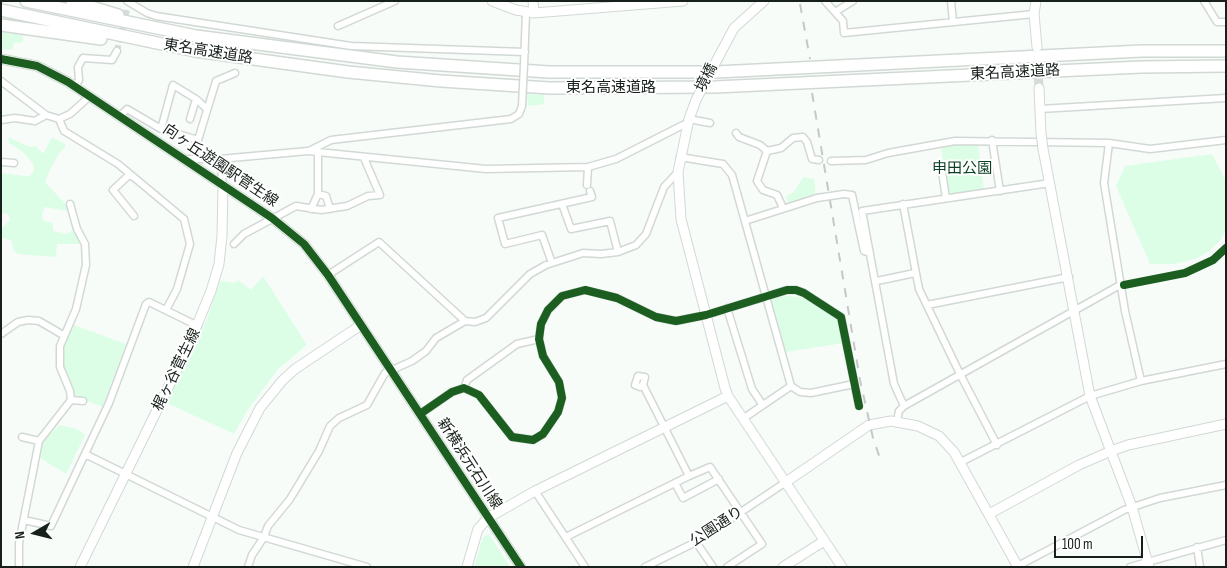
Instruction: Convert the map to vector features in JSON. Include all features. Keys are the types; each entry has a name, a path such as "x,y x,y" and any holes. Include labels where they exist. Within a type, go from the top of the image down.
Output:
{"highway":[{"name":"東名高速道路","path":"26,1 164,31 196,36 397,62 549,72 615,73 745,70 1142,52 1226,51"},
{"path":"72,1 164,31"},
{"name":"東名高速道路","path":"1,10 194,51 348,72 441,81 624,89 842,82 1142,67 1226,66"},
{"path":"1,26 170,47"}],"street":[{"path":"338,26 395,1"},
{"path":"492,1 530,13 683,1"},
{"path":"308,151 331,140 511,119 518,114 522,106 525,54 533,1"},
{"name":"境橋","path":"728,396 681,219 678,172 688,121 696,100 734,28 764,1"},
{"path":"825,1 843,21 844,33 1034,14"},
{"path":"835,12 853,1"},
{"path":"951,1 953,22"},
{"path":"1036,1 1034,14 1037,47"},
{"path":"1204,1 1211,16 1217,22 1226,22"},
{"path":"127,4 147,14 156,16 351,46 525,54"},
{"path":"75,87 79,80 78,67 83,58 112,60 117,51"},
{"name":"向ヶ丘遊園駅菅生線","path":"1,59 37,66 75,87 272,218 304,244 328,275 379,351"},
{"path":"120,116 127,109 161,129 198,140 216,80 235,73"},
{"path":"1,82 46,115 58,119 70,114 90,96"},
{"path":"161,129 173,85 196,99 207,109"},
{"path":"1039,88 1041,133 1090,396 1132,507 1149,563"},
{"path":"1040,109 1226,98"},
{"path":"190,119 196,99"},
{"path":"1,120 15,118 35,121 46,115"},
{"path":"58,119 64,131 118,164 184,219 190,244 177,290 166,310"},
{"path":"184,159 220,159 308,151 486,169 588,167 616,159 688,121 710,123"},
{"path":"736,133 739,137 760,145 767,151"},
{"path":"767,151 781,148 793,138 801,137 807,142 812,159 819,160"},
{"path":"992,140 1000,191"},
{"path":"831,161 866,160 888,153 955,141 1109,142 1150,148 1226,140"},
{"path":"1109,142 1104,183 1120,286 1141,381"},
{"path":"767,151 757,181 763,190 777,195 783,208"},
{"path":"311,209 318,194 318,152"},
{"path":"680,157 723,164 728,169 791,386 800,392 811,393 854,384"},
{"path":"234,244 244,234 296,206 311,209 330,209 347,206 368,196 380,195 364,158"},
{"name":"梶ヶ谷菅生線","path":"80,567 198,326 212,291 218,264 223,209 220,159"},
{"path":"1,162 14,163"},
{"path":"552,263 542,235 505,244 498,218 592,197 589,188 588,167"},
{"path":"248,567 252,555 264,537 268,526 290,498 319,451 330,426 339,418 367,405 381,377 391,370 412,361 426,351 436,338 465,321 475,322 486,318 530,274 552,263 582,253 601,254 618,252 636,244 646,234 664,187 678,172"},
{"path":"942,172 946,198"},
{"path":"129,175 113,190 134,216"},
{"path":"904,406 894,384 877,281 862,211 1050,183"},
{"path":"318,194 326,196 330,209"},
{"path":"744,220 816,198 844,194 852,195 864,251 870,253"},
{"path":"70,204 76,228 84,244 86,265 76,309 63,335 59,357 71,400"},
{"path":"562,204 572,230 610,221 618,252"},
{"path":"903,204 915,273 927,305 960,374 998,444"},
{"path":"328,275 379,242 465,321"},
{"path":"877,281 915,273"},
{"path":"927,305 1069,277"},
{"path":"897,421 899,411 904,406 1120,286"},
{"path":"420,414 452,392 464,388 479,395 512,437 532,440 543,434 558,412 562,398 560,382 543,356 539,338 541,324 548,310 562,296 576,292 594,291 617,298 666,320 686,320 787,290 796,290 841,317 859,406"},
{"path":"24,520 51,526 110,403 146,304 149,302 198,326"},
{"path":"727,308 752,389 762,404"},
{"path":"2,332 18,322 28,320 39,321 63,335"},
{"path":"193,567 237,453 251,423 270,394 295,370 361,325"},
{"path":"464,388 467,380 517,344 539,338"},
{"name":"新横浜元石川線","path":"379,351 521,567"},
{"path":"961,462 1090,396 1141,381 1226,364"},
{"path":"643,385 689,476"},
{"path":"744,418 791,386"},
{"path":"467,567 478,529 488,518 535,491 728,396 842,567"},
{"path":"71,400 83,401"},
{"path":"19,567 19,543 39,441 71,400"},
{"path":"786,482 863,428 882,421 897,421 918,426 939,436 954,452 1017,567 1110,516 1132,507 1160,498 1226,485"},
{"path":"989,514 1079,465 1111,451 1128,445 1226,424"},
{"path":"22,437 39,441"},
{"path":"85,454 239,530 367,567"},
{"path":"566,537 710,467 762,544 727,567"},
{"path":"675,483 683,498 719,479"},
{"name":"公園通り","path":"645,567 696,542 786,482"},
{"path":"535,491 585,567"},
{"path":"783,567 824,540"},
{"path":"1130,567 1226,540"},
{"path":"696,542 713,567"},
{"path":"1197,547 1200,567"}],"green space":[{"path":"1,32 23,35 23,42 14,43 12,50 1,49"},
{"path":"527,94 544,95 544,104 528,106"},
{"path":"8,137 30,147 36,146 43,154 52,137 65,144 65,148 59,153 45,182 70,209 67,211 44,207 42,217 44,221 53,223 53,231 66,234 73,230 80,244 57,244 54,257 18,254 14,251 11,240 2,238 2,228 10,220 9,215 1,214 1,173 30,176 34,170 33,164 22,151 10,144"},
{"name":"申田公園","path":"966,143 978,144 984,190 948,197 941,147"},
{"path":"1212,154 1226,181 1226,229 1220,241 1208,252 1195,259 1174,264 1150,264 1116,186 1125,166"},
{"path":"803,177 814,179 816,197 788,203 786,196 794,192"},
{"path":"263,276 307,345 278,369 247,411 234,434 167,403 206,322 220,281 235,283 238,280 251,290"},
{"path":"788,296 805,298 836,316 839,320 844,343 786,352 771,298"},
{"path":"71,324 126,344 103,407 74,396 62,361 63,345"},
{"path":"59,425 77,429 85,435 66,474 40,458 43,442"},
{"path":"489,534 510,567 474,567 483,537"}],"tunnel":[{"path":"117,51 127,9"},
{"path":"1037,50 1039,88"}],"railway":[{"path":"800,4 810,59"},
{"path":"812,93 860,380 873,438 882,464"}],"cycle path":[{"path":"1,59 37,66 68,82 272,218 304,244 328,275 521,567"},
{"path":"1124,285 1185,273 1213,260 1226,248"},
{"path":"420,414 452,392 464,388 479,395 512,437 533,440 543,434 558,412 562,398 559,382 543,356 539,339 541,324 548,310 562,296 585,290 617,298 656,317 676,321 706,315 787,290 796,290 804,293 841,317 859,406"}]}
